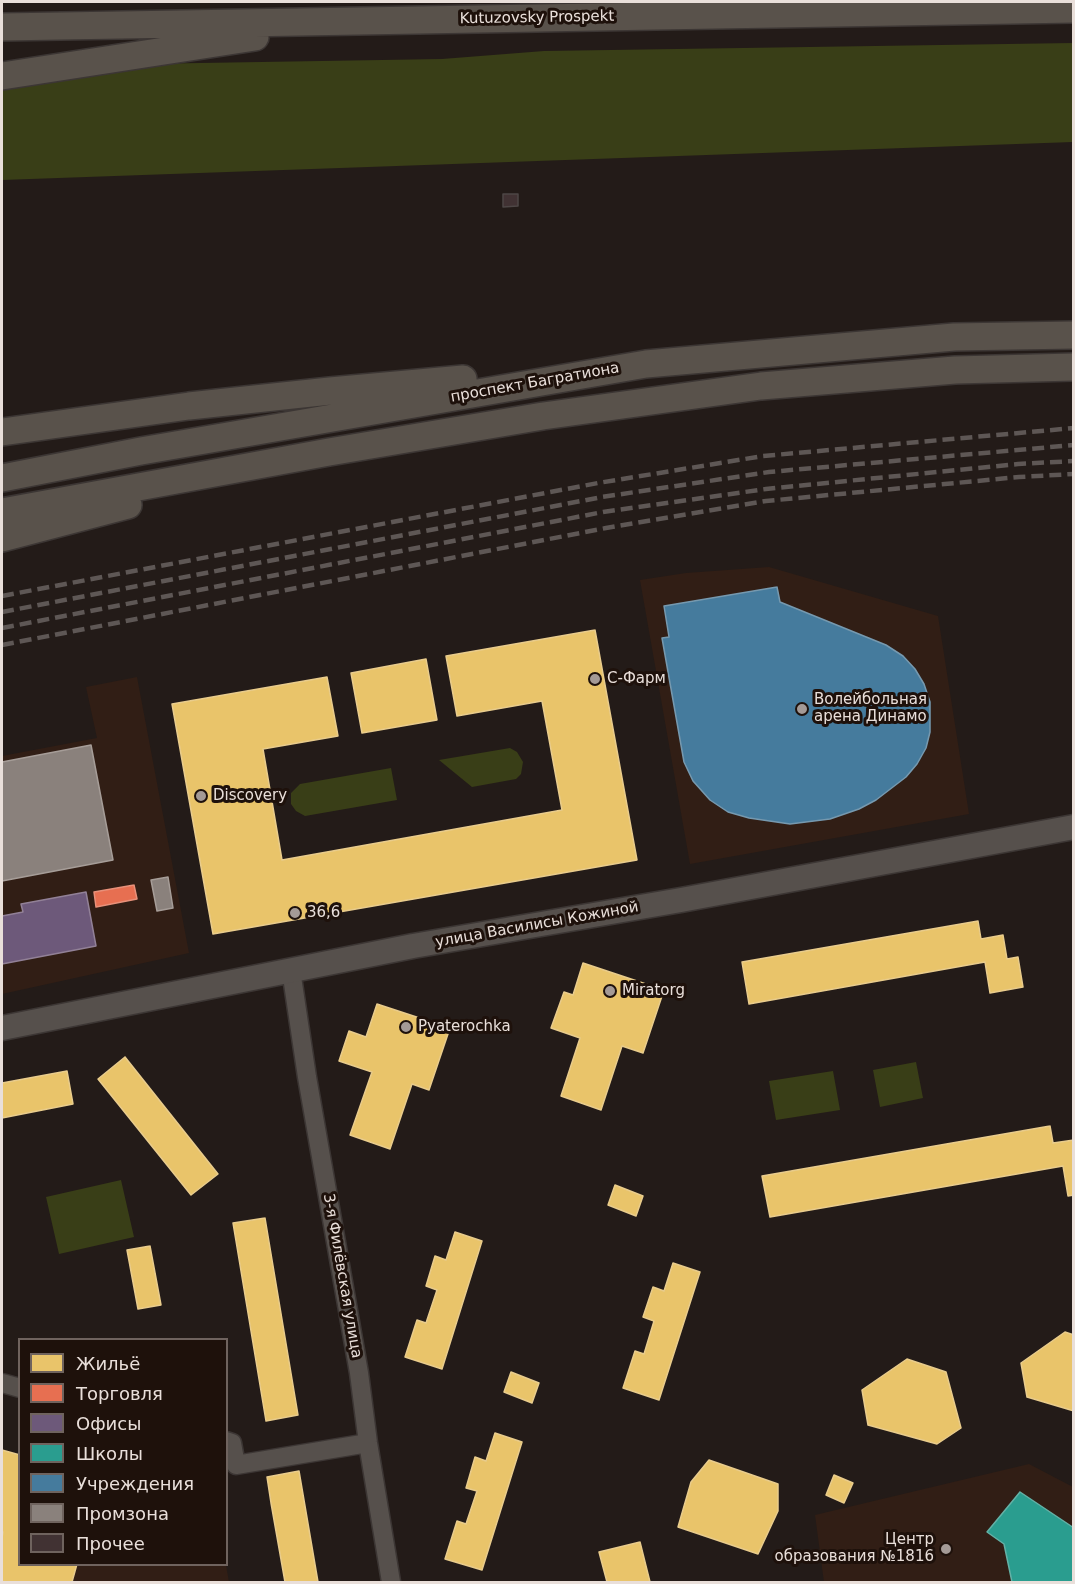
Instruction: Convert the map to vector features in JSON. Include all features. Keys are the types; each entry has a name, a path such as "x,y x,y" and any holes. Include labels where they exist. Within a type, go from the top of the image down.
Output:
{"main road":[{"name":"Kutuzovsky Prospekt","path":"2,27 1074,9"},
{"path":"2,76 350,21"},
{"name":"проспект Багратиона","path":"2,478 141,451 646,364 954,337 1074,335"},
{"path":"4,432 189,406 330,391 646,364"},
{"path":"2,512 329,452 543,416 761,386 955,370 1074,367"},
{"path":"2,538 329,452"}],"street":[{"name":"улица Василисы Кожиной","path":"2,1028 291,970 1074,827"},
{"name":"3-я Филёвская улица","path":"291,970 307,1077 359,1373 391,1582"},
{"path":"2,1383 18,1387"},
{"path":"228,1442 232,1443 236,1465 368,1443"}],"shaded area":[{"name":"Волейбольная арена Динамо","path":"769,567 938,616 969,814 690,864 640,580 686,573"},
{"path":"137,677 189,953 2,994 2,756 97,738 86,687"},
{"name":"Центр образования №1816","path":"1029,1464 1073,1487 1073,1582 824,1582 815,1515"},
{"path":"77,1566 226,1566 229,1582 72,1582"}],"green space":[{"path":"1073,43 1073,142 2,180 2,85 140,64 442,59 544,51"},
{"path":"510,748 517,752 523,762 521,774 516,779 472,787 439,760"},
{"path":"391,768 397,800 305,816 296,811 291,804 291,793 300,784"},
{"path":"916,1062 923,1098 880,1107 873,1070"},
{"path":"833,1071 840,1110 776,1120 769,1081"},
{"path":"121,1180 134,1237 59,1254 46,1197"}],"building: Жильё":[{"path":"595,630 637,860 213,934 172,704 327,677 338,736 263,749 282,860 562,810 542,701 457,716 446,656"},
{"path":"426,659 437,720 362,733 351,673"},
{"path":"978,921 981,939 1003,935 1007,959 1018,957 1023,987 990,993 985,962 749,1004 742,962"},
{"path":"583,963 664,990 643,1053 622,1046 601,1110 561,1096 580,1038 551,1028 564,992 573,995"},
{"path":"377,1004 450,1028 429,1090 412,1084 390,1149 350,1135 372,1072 339,1061 349,1031 366,1037"},
{"path":"125,1057 218,1174 191,1195 98,1079"},
{"path":"67,1071 73,1104 2,1118 2,1083"},
{"path":"1050,1126 1053,1143 1074,1140 1074,1195 1068,1196 1063,1166 770,1217 762,1176"},
{"path":"615,1185 643,1196 636,1216 608,1205"},
{"path":"265,1218 298,1415 266,1421 233,1223"},
{"path":"455,1232 482,1241 442,1369 405,1357 417,1320 426,1323 437,1290 426,1286 435,1256 446,1260"},
{"path":"150,1246 161,1305 138,1309 127,1250"},
{"path":"673,1263 700,1272 659,1400 623,1388 635,1351 644,1354 654,1321 643,1317 653,1287 664,1291"},
{"path":"1065,1332 1074,1335 1074,1411 1027,1397 1021,1363"},
{"path":"907,1359 946,1372 961,1428 937,1444 868,1425 862,1390"},
{"path":"511,1372 539,1383 532,1403 504,1392"},
{"path":"495,1433 522,1442 482,1570 445,1559 457,1521 466,1524 477,1491 466,1488 475,1457 486,1461"},
{"path":"2,1450 18,1454 18,1566 76,1566 72,1582 2,1582"},
{"path":"709,1460 778,1484 778,1511 758,1554 678,1527 691,1482"},
{"path":"299,1471 318,1582 285,1582 271,1503 267,1477"},
{"path":"834,1475 853,1483 844,1503 826,1495"},
{"path":"640,1542 650,1582 607,1582 599,1552"}],"building: Торговля":[{"path":"134,885 137,899 96,907 94,892"}],"building: Офисы":[{"path":"86,892 96,946 2,964 2,916 23,912 21,904"}],"building: Школы":[{"path":"1020,1492 1074,1528 1074,1582 1012,1582 1004,1544 987,1532"}],"building: Учреждения":[{"name":"Волейбольная арена Динамо","path":"777,587 780,602 886,645 903,656 915,669 924,684 930,702 930,732 926,748 906,777 876,800 859,809 830,819 790,824 749,818 728,812 710,800 693,781 684,762 662,638 669,637 664,606"}],"building: Промзона":[{"path":"91,745 113,860 2,881 2,762"},
{"path":"168,877 173,908 157,911 151,880"}],"building: Прочее":[{"path":"503,194 518,194 518,206 503,207"}],"railway":[{"path":"2,596 598,483 763,456 1074,428"},
{"path":"2,612 602,497 769,472 1074,445"},
{"path":"2,628 603,512 766,489 1018,464 1074,461"},
{"path":"2,645 606,528 766,501 1019,477 1074,474"}],"place":[{"name":"C-Фарм","path":"595,679"},
{"name":"Волейбольная арена Динамо","path":"802,709"},
{"name":"Discovery","path":"201,796"},
{"name":"36,6","path":"295,913"},
{"name":"Miratorg","path":"610,991"},
{"name":"Pyaterochka","path":"406,1027"},
{"name":"Центр образования №1816","path":"946,1549"}]}
